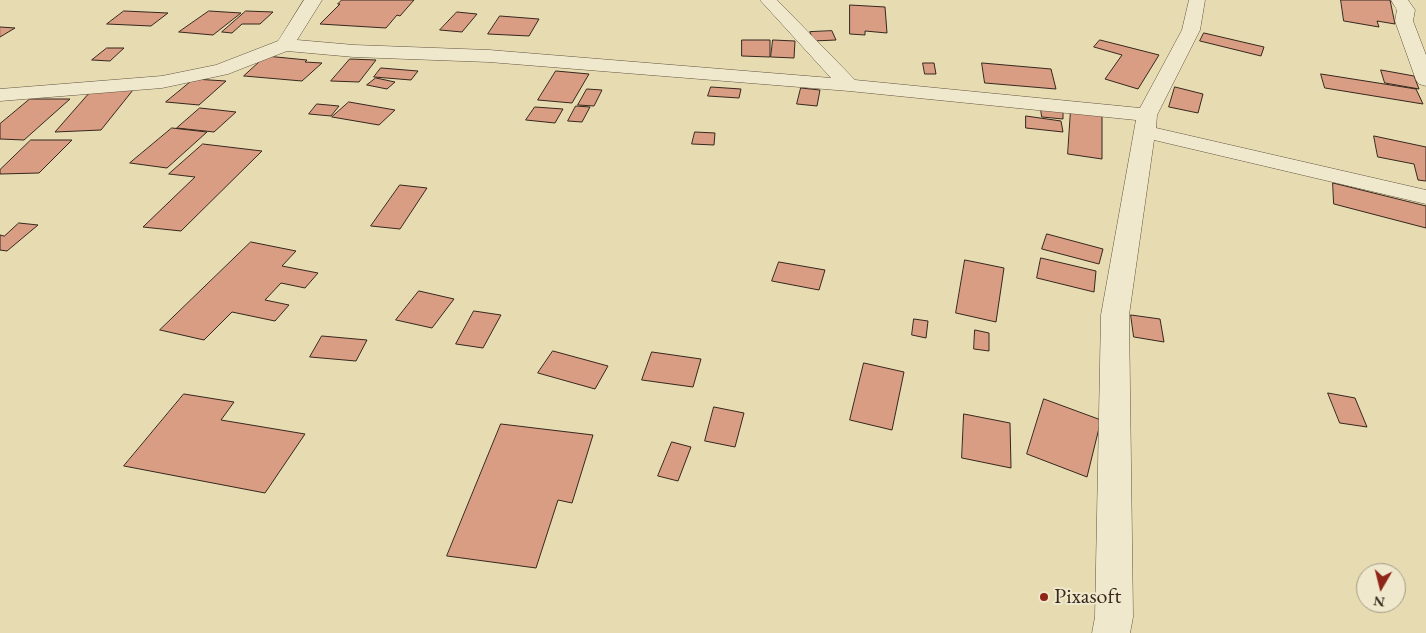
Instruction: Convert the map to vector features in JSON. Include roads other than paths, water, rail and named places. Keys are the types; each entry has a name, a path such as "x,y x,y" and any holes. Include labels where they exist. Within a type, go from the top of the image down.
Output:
{"street":[{"path":"285,45 314,0"},
{"path":"768,0 848,85"},
{"path":"1111,633 1114,617 1115,315 1146,124 1191,30 1197,0"},
{"path":"1408,7 1404,21 1426,80"},
{"path":"0,95 162,82 221,70 285,45 354,52 489,56 848,85 1146,124 1426,196"}],"place":[{"name":"Pixasoft","path":"1044,597"}]}
